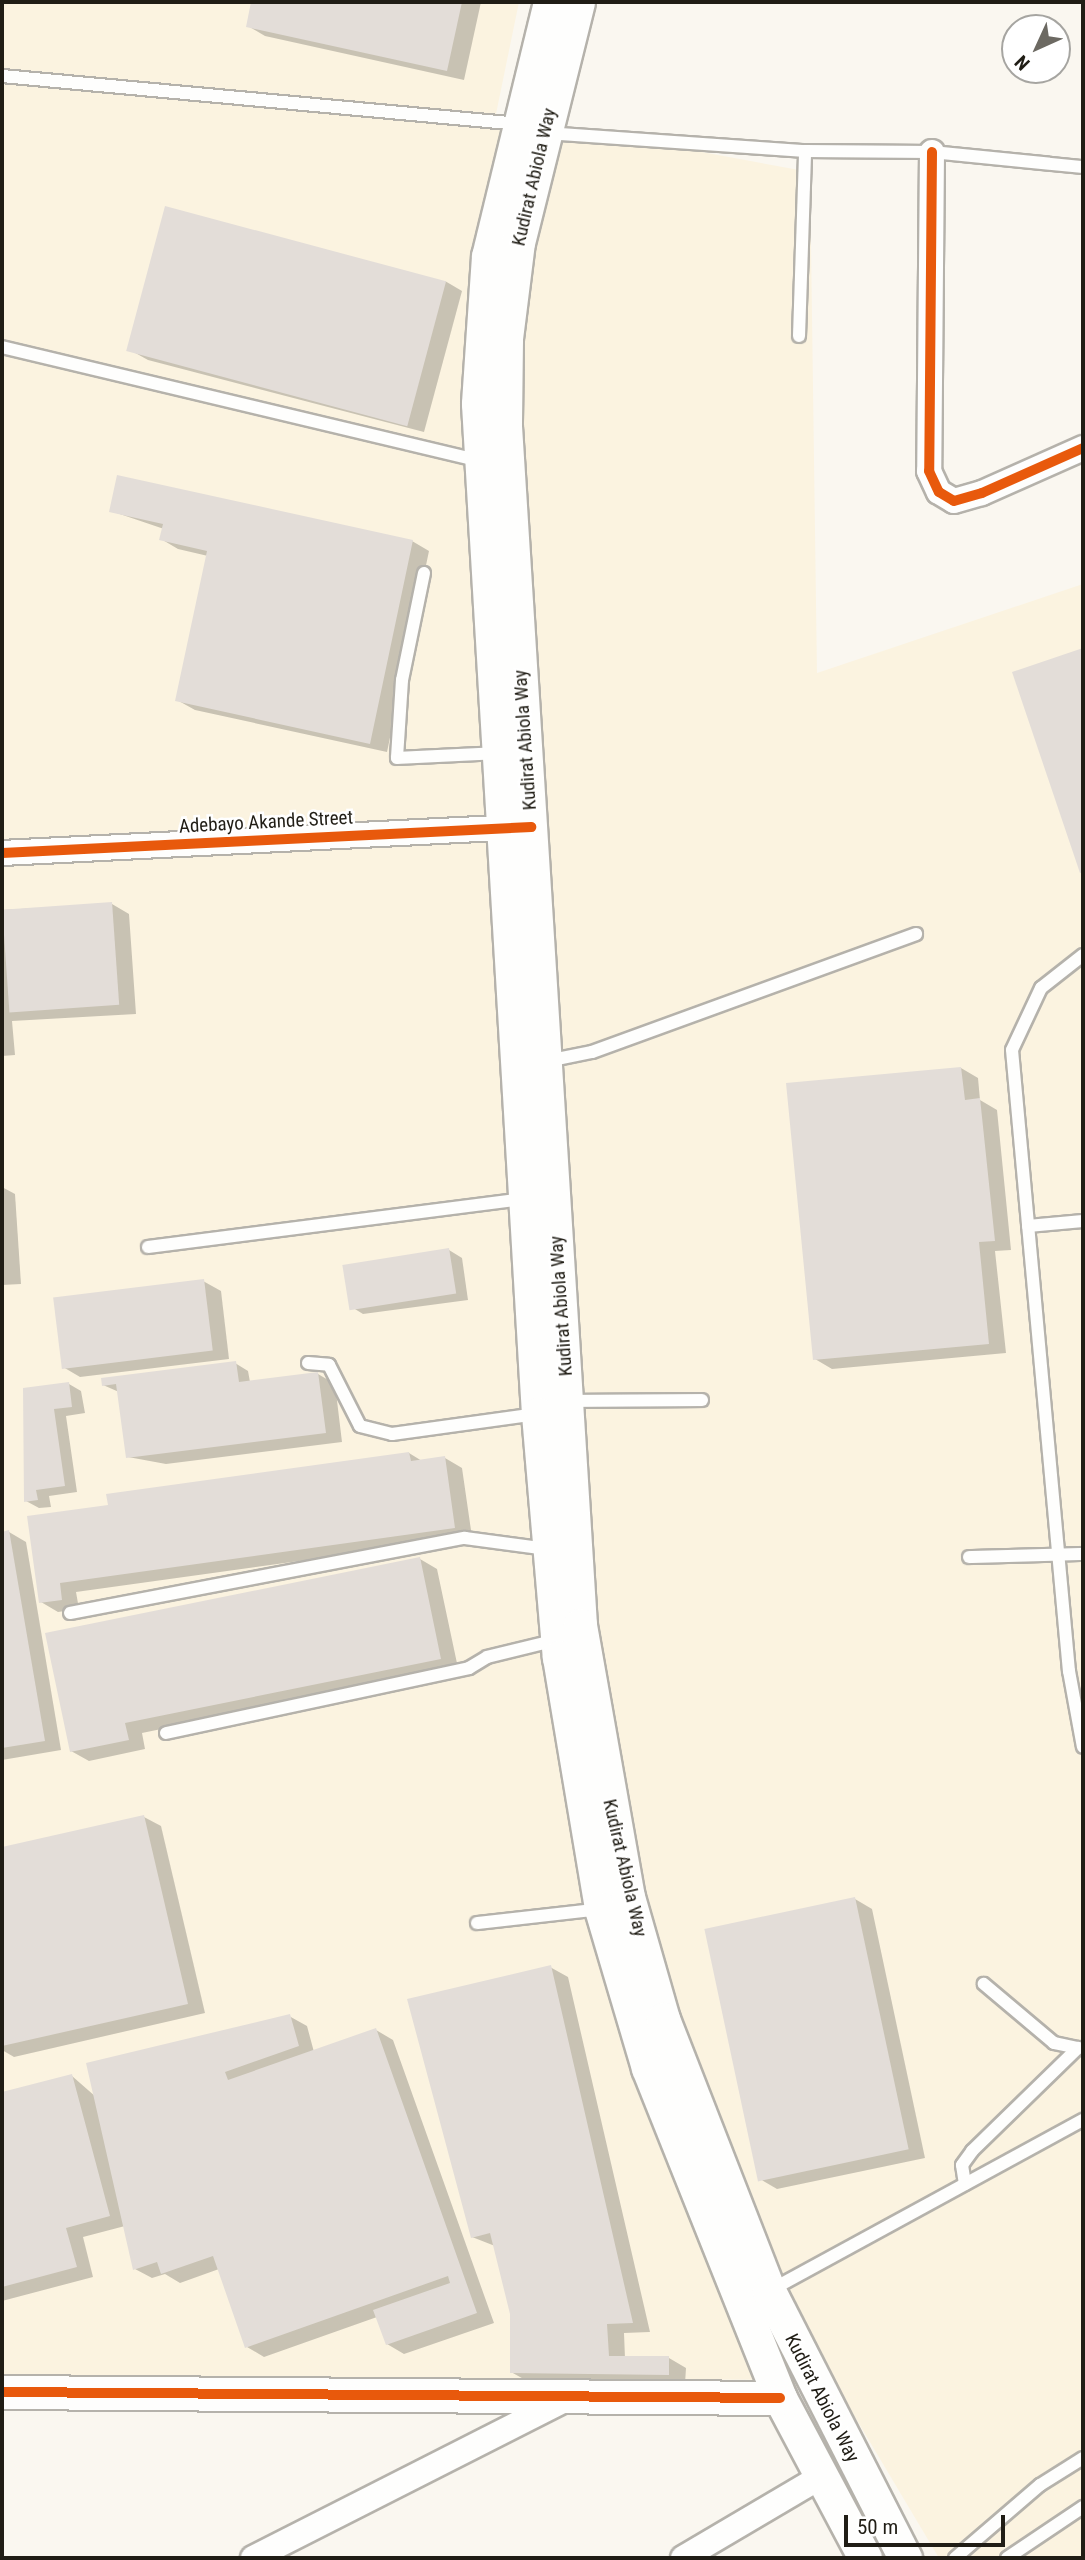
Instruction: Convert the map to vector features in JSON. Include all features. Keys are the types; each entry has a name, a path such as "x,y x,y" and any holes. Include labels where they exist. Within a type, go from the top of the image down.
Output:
{"main road":[{"name":"Kudirat Abiola Way","path":"550,2 530,128 506,339 505,426 528,1199 580,1625 628,1897 663,2019 769,2291 905,2558"},
{"name":"Kudirat Abiola Way","path":"579,2 530,128 479,330 482,462 499,753 516,827 547,1061 552,1407 548,1549 558,1640 601,1909 653,2080 780,2398 865,2558"},
{"path":"2,2392 578,2393 780,2398"}],"street":[{"path":"932,152 929,471 939,492 954,501 982,493 1083,448"},
{"name":"Adebayo Akande Street","path":"2,853 516,827"},
{"path":"253,2558 578,2393"},
{"path":"683,2558 822,2476"}],"lane":[{"path":"2,76 530,128 805,151 932,152 1083,167"},
{"path":"799,336 805,151"},
{"path":"2,347 482,462"},
{"path":"424,573 402,680 397,758 499,753"},
{"path":"547,1061 592,1052 916,933"},
{"path":"1083,955 1041,988 1012,1050 1059,1558 1083,1747"},
{"path":"148,1247 528,1199"},
{"path":"1028,1226 1083,1218"},
{"path":"308,1363 329,1365 360,1426 392,1433 552,1407 702,1400"},
{"path":"70,1613 465,1538 548,1549"},
{"path":"969,1557 1059,1558 1083,1554"},
{"path":"166,1733 469,1668 487,1657 558,1640"},
{"path":"477,1923 601,1909"},
{"path":"965,2184 962,2165 972,2151 1078,2048 1054,2043 984,1984"},
{"path":"769,2291 1083,2120"},
{"path":"954,2558 1040,2485 1083,2458"},
{"path":"1007,2558 1083,2507"}],"shaded area":[{"path":"2,2 519,2 496,114 810,172 817,673 1083,584 1083,2558 939,2558 833,2380 2,2376"}],"building":[{"path":"251,2 462,2 447,71 246,27"},
{"path":"165,206 446,281 407,426 126,351"},
{"path":"117,475 413,540 370,744 175,701 207,551 159,540 163,524 109,512"},
{"path":"1083,648 1083,872 1080,873 1012,672"},
{"path":"112,902 119,1005 9,1012 2,910"},
{"path":"961,1067 965,1100 980,1098 995,1241 979,1242 989,1344 813,1360 786,1083"},
{"path":"449,1248 456,1293 350,1310 342,1265"},
{"path":"204,1279 213,1350 62,1369 53,1298"},
{"path":"236,1361 239,1382 318,1372 326,1433 126,1458 116,1384 102,1386 101,1378"},
{"path":"69,1382 72,1407 54,1409 65,1486 36,1490 38,1500 24,1502 23,1388"},
{"path":"409,1452 411,1461 445,1456 455,1528 60,1583 62,1600 39,1603 27,1516 108,1505 106,1494"},
{"path":"9,1530 45,1741 2,1748 2,1532"},
{"path":"420,1557 441,1659 125,1723 129,1740 70,1752 45,1633"},
{"path":"144,1815 188,2004 2,2046 2,1847"},
{"path":"855,1897 909,2149 758,2181 704,1929"},
{"path":"551,1965 633,2323 607,2324 609,2356 669,2356 669,2375 510,2373 510,2314 490,2233 471,2238 407,1999"},
{"path":"290,2014 299,2046 225,2072 228,2080 376,2028 477,2313 386,2345 373,2310 450,2283 448,2276 245,2348 213,2256 161,2274 157,2262 133,2270 86,2063"},
{"path":"72,2074 110,2216 66,2228 77,2267 2,2287 2,2092"}],"cycle path":[{"path":"932,152 929,471 939,492 954,501 982,493 1083,448"},
{"path":"2,853 531,827"},
{"path":"2,2392 780,2398"}]}
